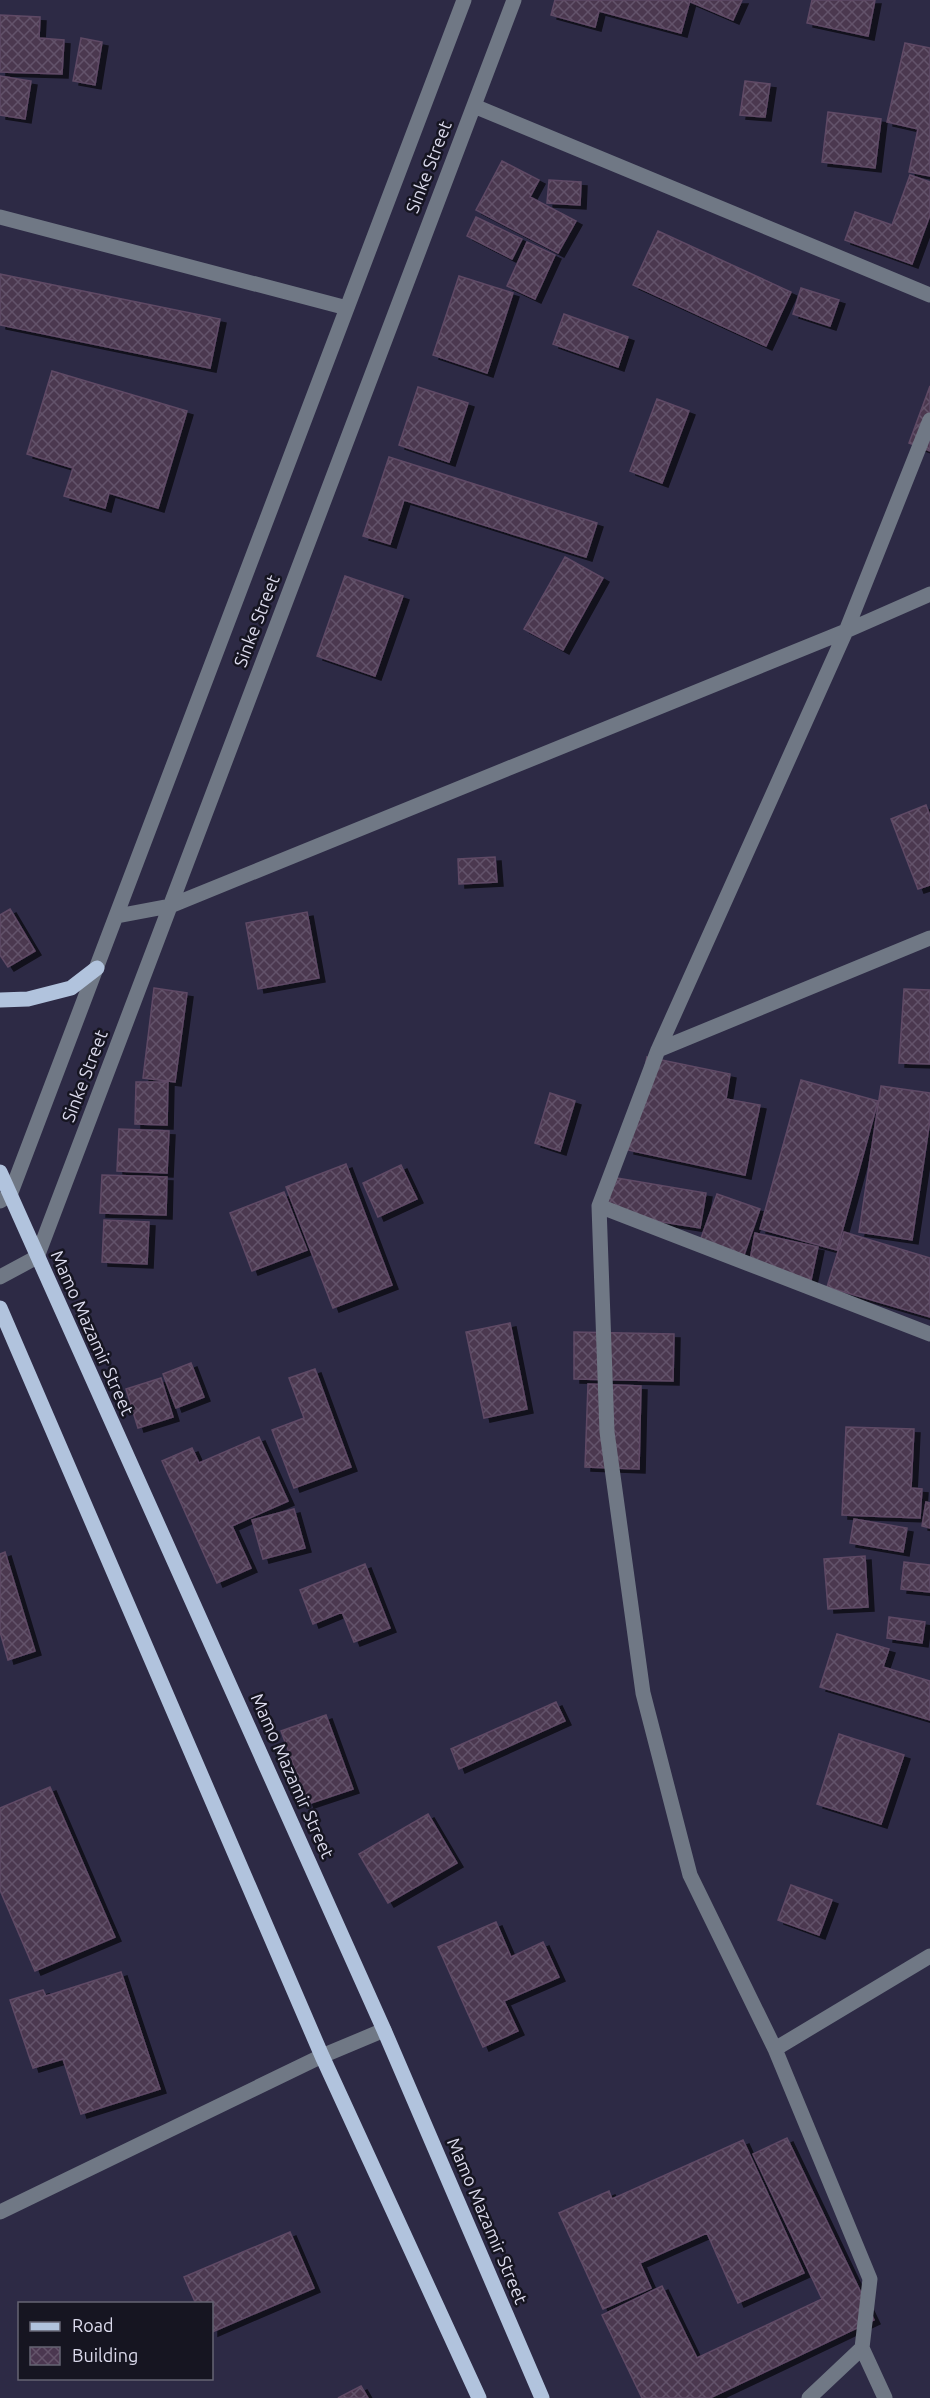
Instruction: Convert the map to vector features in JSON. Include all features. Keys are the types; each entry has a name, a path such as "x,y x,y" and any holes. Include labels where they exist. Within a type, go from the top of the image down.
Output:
{"main road":[{"path":"0,1000 28,999 71,988 97,968"},
{"name":"Mamo Mazamir Street","path":"0,1172 5,1198 37,1257 384,2030 542,2398"},
{"path":"0,1308 5,1334 322,2056 478,2398"}],"street":[{"name":"Sinke Street","path":"5,1198 117,916 464,0"},
{"name":"Sinke Street","path":"37,1257 514,0"},
{"path":"474,106 930,295"},
{"path":"0,217 347,308"},
{"path":"885,2398 862,2348 870,2279 775,2049 690,1875 643,1694 607,1432 599,1206 658,1050 846,631 930,420"},
{"path":"117,916 170,906 846,631 930,594"},
{"path":"658,1050 930,938"},
{"path":"599,1206 930,1334"},
{"path":"0,1277 37,1257"},
{"path":"775,2049 930,1956"},
{"path":"0,2212 322,2056 384,2030"},
{"path":"809,2398 862,2348"}],"building":[{"path":"555,0 690,0 681,33 599,11 595,27 551,15"},
{"path":"692,0 742,0 733,20 691,2"},
{"path":"812,0 875,0 868,36 807,23"},
{"path":"0,15 40,17 39,38 64,40 62,74 0,72"},
{"path":"81,38 102,42 95,85 73,81"},
{"path":"905,43 930,48 930,176 909,172 918,129 887,122"},
{"path":"0,76 31,81 25,119 0,115"},
{"path":"745,81 770,84 765,117 740,115"},
{"path":"828,112 881,119 875,168 822,162"},
{"path":"502,161 539,180 530,197 576,221 558,253 476,210"},
{"path":"910,175 930,182 930,215 912,264 845,240 855,212 892,225"},
{"path":"549,180 581,182 580,205 547,203"},
{"path":"476,217 522,239 512,259 467,236"},
{"path":"658,231 791,292 766,346 633,285"},
{"path":"527,242 555,255 535,299 507,286"},
{"path":"0,274 220,319 210,368 0,325"},
{"path":"459,276 513,293 487,373 433,355"},
{"path":"801,288 839,300 830,326 793,314"},
{"path":"564,314 628,337 618,367 553,344"},
{"path":"52,371 187,411 158,508 109,493 105,508 64,496 73,468 27,454"},
{"path":"930,386 930,451 909,443"},
{"path":"418,387 468,403 449,462 399,445"},
{"path":"657,399 689,411 662,483 630,471"},
{"path":"389,457 597,523 586,557 404,500 390,544 363,536"},
{"path":"565,557 603,578 563,650 524,629"},
{"path":"345,576 403,596 375,676 317,656"},
{"path":"926,805 930,816 930,885 918,889 891,819"},
{"path":"495,857 497,882 459,884 458,859"},
{"path":"10,909 35,951 8,967 0,955 0,915"},
{"path":"307,912 319,978 258,989 246,923"},
{"path":"154,988 187,993 175,1082 143,1078"},
{"path":"904,989 930,990 930,1064 899,1063"},
{"path":"647,1057 730,1074 726,1099 760,1105 745,1175 628,1150"},
{"path":"801,1080 878,1101 837,1250 760,1229"},
{"path":"136,1082 168,1082 167,1125 135,1124"},
{"path":"881,1086 930,1093 930,1120 912,1240 859,1232"},
{"path":"550,1093 575,1101 560,1151 535,1143"},
{"path":"119,1129 169,1131 167,1173 117,1171"},
{"path":"346,1164 392,1285 333,1308 286,1187"},
{"path":"401,1165 417,1199 378,1217 363,1183"},
{"path":"102,1175 167,1177 166,1215 100,1213"},
{"path":"611,1177 706,1193 700,1228 605,1213"},
{"path":"284,1192 307,1250 252,1271 230,1213"},
{"path":"717,1194 760,1209 744,1255 700,1241"},
{"path":"104,1220 149,1222 147,1264 102,1262"},
{"path":"844,1232 930,1258 930,1317 827,1287"},
{"path":"755,1233 818,1247 811,1280 749,1266"},
{"path":"510,1323 527,1409 484,1418 466,1332"},
{"path":"574,1332 674,1334 673,1381 574,1379"},
{"path":"191,1363 204,1397 176,1408 163,1374"},
{"path":"315,1369 351,1467 294,1488 272,1430 304,1418 289,1378"},
{"path":"161,1378 173,1417 138,1428 126,1389"},
{"path":"588,1384 641,1386 639,1469 585,1467"},
{"path":"846,1427 914,1429 911,1488 922,1489 920,1518 842,1515"},
{"path":"259,1437 288,1501 232,1526 251,1568 217,1583 162,1461 192,1448 199,1463"},
{"path":"926,1502 930,1503 930,1528 922,1526"},
{"path":"294,1509 305,1548 263,1559 252,1520"},
{"path":"854,1519 907,1528 903,1552 850,1543"},
{"path":"5,1552 35,1651 8,1660 0,1632 0,1554"},
{"path":"865,1556 868,1607 828,1609 824,1559"},
{"path":"904,1562 930,1565 930,1592 901,1589"},
{"path":"365,1564 390,1628 354,1642 342,1612 313,1624 300,1590"},
{"path":"889,1617 925,1622 922,1643 887,1638"},
{"path":"837,1634 889,1649 883,1667 930,1681 930,1720 820,1687"},
{"path":"556,1702 565,1721 459,1769 451,1749"},
{"path":"326,1715 353,1789 308,1804 281,1731"},
{"path":"839,1734 904,1755 881,1824 817,1804"},
{"path":"50,1787 115,1937 35,1971 0,1890 0,1808"},
{"path":"428,1814 457,1863 388,1903 359,1854"},
{"path":"791,1885 832,1900 819,1935 778,1920"},
{"path":"496,1922 511,1957 543,1942 559,1977 504,2001 518,2031 483,2047 438,1947"},
{"path":"121,1972 160,2089 81,2114 63,2059 33,2068 10,2000 43,1990 46,1996"},
{"path":"787,2138 874,2320 710,2398 642,2398 602,2315 662,2286 697,2358 822,2299 753,2154"},
{"path":"743,2140 804,2273 738,2303 707,2233 640,2263 651,2288 603,2309 559,2213 609,2191 612,2199"},
{"path":"290,2232 314,2288 213,2332 213,2302 195,2302 184,2277"},
{"path":"361,2386 368,2398 338,2398"}]}
